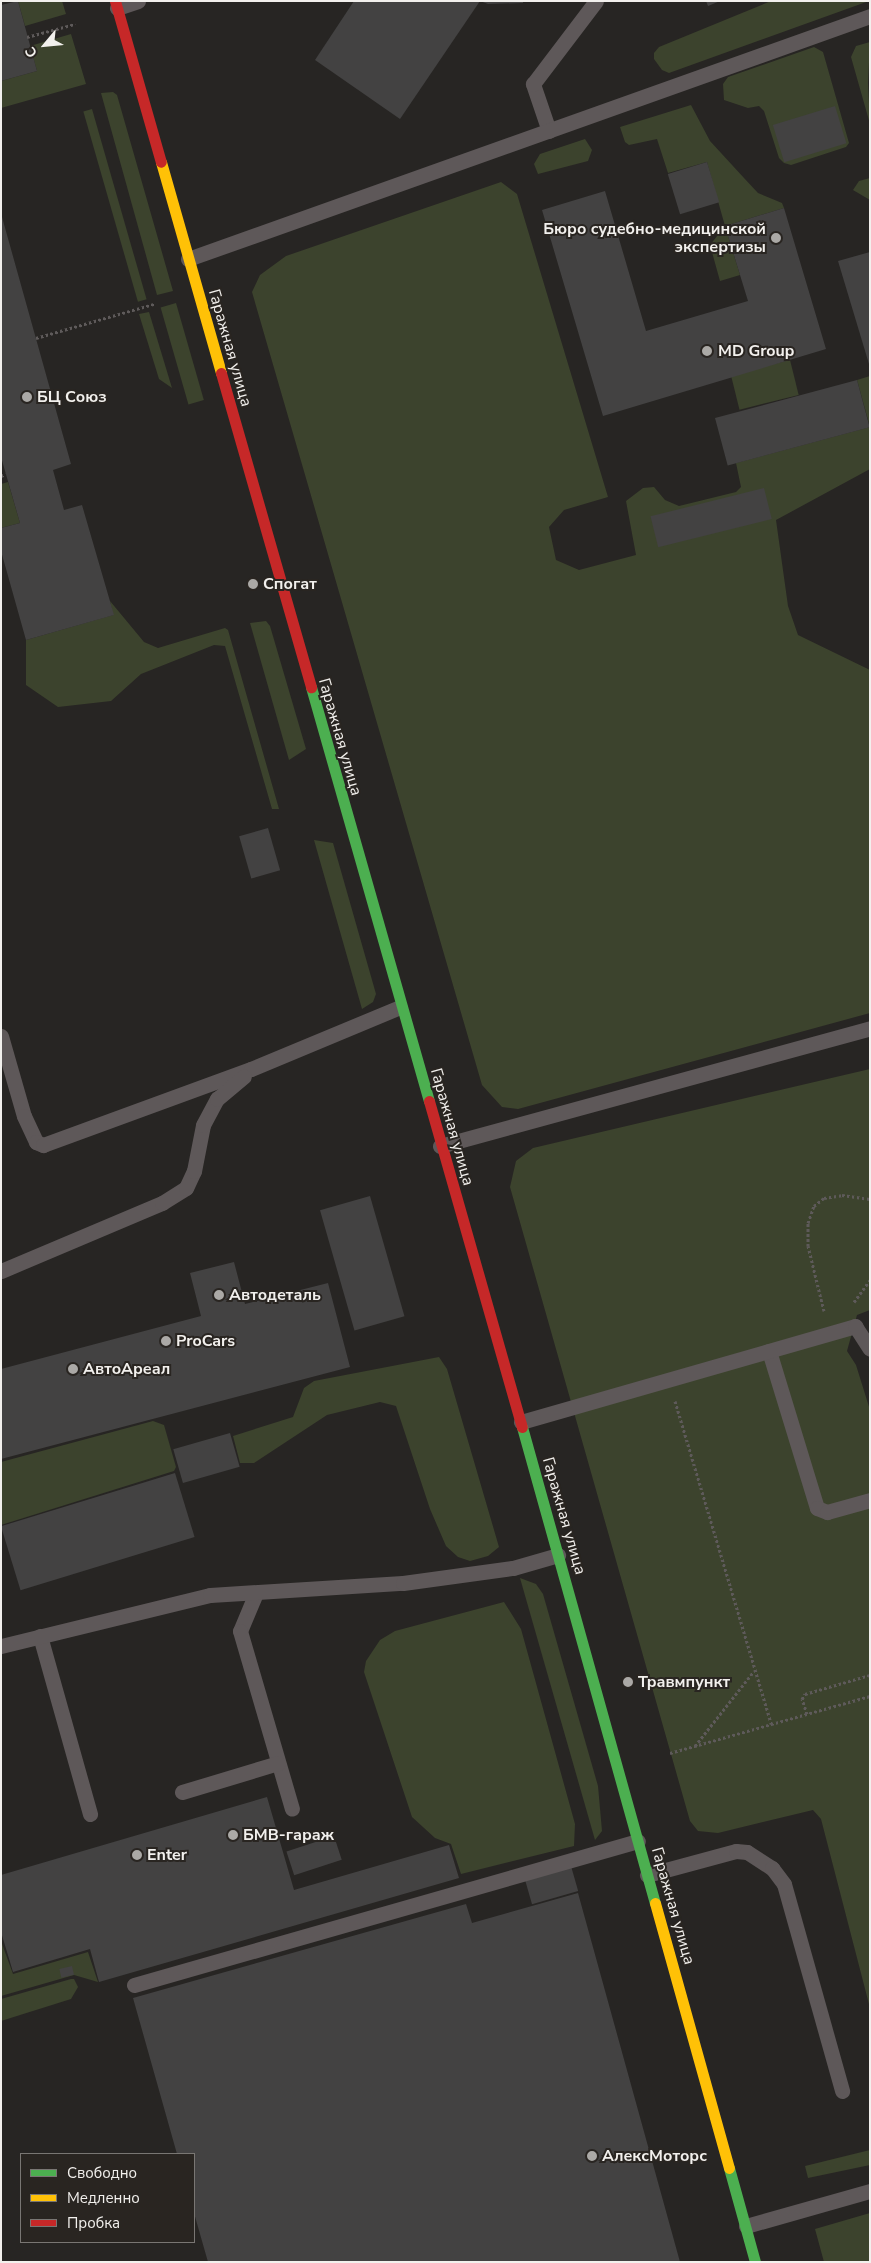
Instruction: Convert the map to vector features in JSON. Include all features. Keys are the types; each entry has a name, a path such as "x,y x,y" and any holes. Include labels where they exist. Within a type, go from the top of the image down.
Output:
{"street":[{"name":"Гаражная улица","path":"116,5 400,1007 521,1422 755,2262"}],"lane":[{"path":"116,5 138,1"},
{"path":"549,132 533,84 596,1"},
{"path":"188,259 549,132 870,16"},
{"path":"1,1036 24,1116 36,1142 43,1145 251,1070 400,1007"},
{"path":"440,1146 870,1028"},
{"path":"1,1271 162,1203 186,1188 194,1171 203,1125 217,1099 251,1070"},
{"path":"521,1422 855,1326 870,1350"},
{"path":"769,1351 818,1508 828,1512 870,1500"},
{"path":"1,1646 210,1594 256,1593 403,1583 513,1568 558,1556"},
{"path":"256,1593 240,1631 292,1809"},
{"path":"40,1636 90,1814"},
{"path":"182,1792 278,1763"},
{"path":"134,1985 638,1841"},
{"path":"647,1875 736,1851 747,1852 772,1868 784,1884 842,2091"},
{"path":"746,2226 870,2191"}],"path":[{"path":"28,37 75,24"},
{"path":"36,338 154,304"},
{"path":"1,476 6,474"},
{"path":"830,1333 808,1246 808,1223 814,1206 824,1198 842,1195 870,1199"},
{"path":"669,1379 771,1724"},
{"path":"694,1746 755,1671"},
{"path":"807,1714 802,1699 805,1694 870,1675"},
{"path":"670,1753 870,1696"}],"green space":[{"path":"18,1 62,1 66,14 25,26"},
{"path":"771,1 869,1 669,73 662,70 654,59 654,53 659,47"},
{"path":"71,34 86,84 1,108 1,81 37,71 30,46"},
{"path":"870,42 868,83 870,124 851,57 856,46"},
{"path":"814,47 823,52 849,143 846,147 791,165 784,163 779,158 764,111 759,106 748,108 724,100 723,84 728,77"},
{"path":"113,92 117,95 173,291 157,295 101,93"},
{"path":"691,105 710,141 758,193 782,203 784,208 725,226 707,162 668,173 657,139 629,145 625,142 620,127"},
{"path":"92,109 147,299 138,302 83,111"},
{"path":"585,139 592,150 588,161 538,174 534,164 540,154"},
{"path":"870,178 870,200 853,190 859,181"},
{"path":"501,182 517,194 608,497 564,510 549,527 556,560 579,570 636,555 626,501 643,488 654,487 665,500 679,506 736,492 741,487 736,463 870,427 870,469 776,520 788,606 798,635 870,670 870,1013 518,1109 502,1107 482,1085 252,292 260,275 286,256"},
{"path":"725,226 740,275 720,281 710,245"},
{"path":"176,303 204,400 188,404 161,307"},
{"path":"149,312 172,388 159,379 139,314"},
{"path":"790,360 799,395 740,410 731,375"},
{"path":"870,376 870,427 857,380"},
{"path":"8,482 20,523 1,528 1,484"},
{"path":"110,601 144,642 158,648 225,628 228,630 279,809 272,809 225,646 214,645 141,674 111,701 58,707 26,685 26,640 113,615"},
{"path":"266,621 270,626 306,749 289,760 250,623"},
{"path":"314,840 333,843 376,994 373,1002 362,1009"},
{"path":"870,1069 870,1310 857,1315 847,1351 856,1365 870,1410 870,2008 821,1819 813,1810 718,1833 698,1831 690,1821 510,1187 516,1161 533,1148"},
{"path":"439,1357 447,1369 499,1547 488,1556 470,1561 458,1557 446,1546 430,1509 396,1406 380,1402 327,1415 254,1463 240,1463 233,1436 293,1417 304,1388 314,1381"},
{"path":"153,1421 164,1425 176,1467 174,1471 1,1525 1,1462"},
{"path":"520,1578 536,1584 543,1594 598,1786 602,1831 595,1840"},
{"path":"504,1602 521,1629 575,1824 574,1846 461,1874 451,1844 435,1838 412,1817 364,1672 366,1661 380,1640 395,1631"},
{"path":"1,1941 13,1974 88,1952 98,1982 74,1975 1,1996"},
{"path":"74,1979 78,1987 71,1999 1,2021 1,1999"},
{"path":"870,2150 870,2165 808,2178 805,2166"},
{"path":"870,2213 870,2262 824,2262 815,2229"}],"building":[{"path":"18,1 37,71 1,81 1,5"},
{"path":"354,1 480,1 400,119 315,60"},
{"path":"480,1 523,1 523,3 488,4"},
{"path":"706,1 720,1 708,6"},
{"path":"835,106 846,143 784,162 773,125"},
{"path":"707,162 719,202 680,214 668,174"},
{"path":"605,191 646,331 748,301 725,226 784,208 826,349 603,416 542,210"},
{"name":"БЦ Союз","path":"2,217 71,464 53,470 64,510 82,505 114,615 26,640 1,551 1,528 20,523 1,457"},
{"path":"870,252 870,364 869,364 838,261"},
{"path":"857,380 870,427 728,465 715,418"},
{"path":"764,488 772,519 658,547 650,516"},
{"path":"268,828 280,870 251,879 239,836"},
{"path":"370,1196 404,1316 354,1330 320,1210"},
{"path":"234,1262 245,1304 328,1283 350,1367 1,1459 1,1369 201,1316 190,1273"},
{"path":"230,1433 240,1467 183,1483 173,1449"},
{"path":"175,1473 195,1537 21,1590 1,1526"},
{"path":"267,1797 294,1890 449,1845 459,1878 99,1982 90,1949 13,1972 1,1932 1,1875"},
{"path":"334,1836 342,1860 294,1875 286,1851"},
{"path":"571,1866 578,1891 532,1904 525,1879"},
{"path":"578,1893 680,2262 208,2262 195,2216 195,2153 177,2153 133,1998 466,1904 472,1923"},
{"path":"72,1966 74,1975 61,1978 59,1969"}],"traffic: fast":[{"path":"311,687 429,1101"},
{"path":"522,1427 655,1903"},
{"path":"729,2168 755,2262"}],"traffic: slow":[{"path":"161,162 221,373"},
{"path":"655,1903 729,2168"}],"traffic: jam":[{"path":"115,1 161,162"},
{"path":"221,373 311,687"},
{"path":"429,1101 522,1427"}],"place":[{"name":"Бюро судебно-медицинской экспертизы","path":"776,238"},
{"name":"MD Group","path":"707,351"},
{"name":"БЦ Союз","path":"27,397"},
{"name":"Спогат","path":"253,584"},
{"name":"Автодеталь","path":"219,1295"},
{"name":"ProCars","path":"166,1341"},
{"name":"АвтоАреал","path":"73,1369"},
{"name":"Травмпункт","path":"628,1682"},
{"name":"БМВ-гараж","path":"233,1835"},
{"name":"Enter","path":"137,1855"},
{"name":"АлексМоторс","path":"592,2156"}]}
